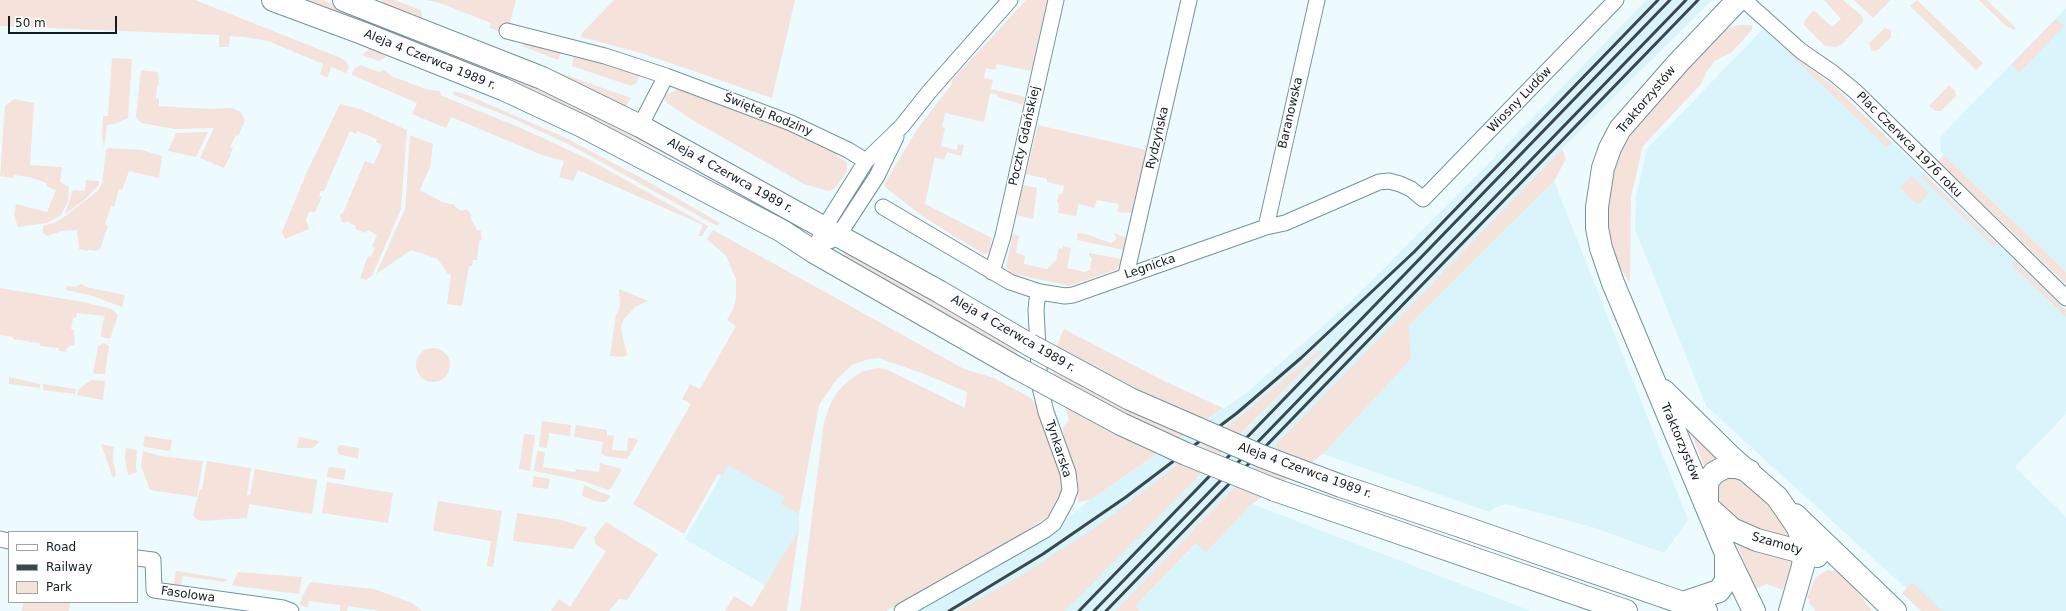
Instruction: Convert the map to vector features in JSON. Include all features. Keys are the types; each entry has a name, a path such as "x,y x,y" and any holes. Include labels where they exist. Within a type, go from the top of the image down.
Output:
{"main road":[{"name":"Aleja 4 Czerwca 1989 r.","path":"272,0 362,33 503,89 568,119 782,231 814,252 1017,368 1121,424 1200,460 1274,490 1626,611"},
{"name":"Aleja 4 Czerwca 1989 r.","path":"344,0 542,78 640,126 940,292 1030,345 1130,399 1254,453 1340,486 1464,527 1706,611"},
{"name":"Traktorzystów","path":"1738,0 1678,63 1620,129 1610,148 1598,188 1597,228 1601,248 1653,379 1726,552 1754,611"},
{"name":"Traktorzystów","path":"1653,379 1685,414 1777,497 1797,526 1802,538 1804,552 1800,577 1790,611"},
{"name":"Traktorzystów","path":"1707,506 1707,482 1714,473 1725,467 1737,467 1749,471"},
{"name":"Szamoty","path":"1777,497 1895,611"},
{"name":"Szamoty","path":"1707,506 1720,520 1732,529 1758,540 1804,552 1854,571"},
{"path":"1683,603 1716,594 1722,588 1726,581 1726,552"},
{"path":"1800,577 1815,565 1830,561"}],"street":[{"path":"831,232 866,161 902,126 938,81 1010,0"},
{"name":"Poczty Gdańskiej","path":"992,272 1003,236 1056,0"},
{"name":"Rydzyńska","path":"1126,275 1189,0"},
{"name":"Baranowska","path":"1266,227 1317,0"},
{"name":"Wiosny Ludów","path":"1423,199 1616,0"},
{"name":"Plac Czerwca 1976 roku","path":"1744,0 1801,51 1833,73 1856,92 2066,298"},
{"name":"Świętej Rodziny","path":"507,31 605,56 666,76 791,123 848,150 866,161"},
{"path":"640,126 666,76"},
{"path":"814,252 877,176 902,126"},
{"name":"Legnicka","path":"883,207 1010,282 1040,292 1061,296 1073,295 1126,275 1266,227 1285,223 1379,182 1389,181 1400,184 1410,189 1423,199"},
{"name":"Tynkarska","path":"902,611 1045,530 1054,523 1066,501 1070,490 1068,473 1046,412 1040,386 1036,310 1040,292"},
{"name":"Fasolowa","path":"138,558 153,560 155,575 154,590 284,608 291,611"}],"shaded area":[{"path":"1646,0 1712,0 1562,149 1115,611 914,611 1048,534 1090,500 1246,393 1347,305 1489,163","holes":["1319,349 1322,352 1198,479 1175,468 1282,382"]},
{"path":"2066,8 2066,272 1941,152 1940,137"},
{"path":"1763,29 1800,63 1837,89 2066,310 2066,414 2015,467 2066,517 2066,611 1931,611 1706,406 1635,229 1636,197 1647,149"},
{"path":"1554,181 1688,520 1664,553 1592,527 1506,504 1494,508 1490,512 1323,454 1411,359 1409,325"},
{"path":"728,464 785,497 782,504 799,514 799,529 766,586 685,539"},
{"path":"1252,504 1531,611 1140,611 1135,606 1197,543 1206,551"}],"green space":[{"path":"0,0 195,0 341,58 346,61 349,68 346,73 331,67 327,78 320,74 323,64 268,41 244,37 230,36 229,47 219,47 219,35 0,26"},
{"path":"303,0 323,0 447,49 569,100 681,159 680,161 527,89"},
{"path":"381,0 394,0 421,10 422,18 382,3"},
{"path":"425,0 516,0 506,38 496,30 489,28 491,23 437,2"},
{"path":"614,0 795,0 772,98 641,53 581,37 582,33"},
{"path":"1026,0 1047,0 1031,71 997,64 995,70 986,68 984,78 993,80 991,89 1025,97 1023,105 990,93 984,122 945,113 942,127 945,128 941,146 957,150 958,144 964,145 961,156 947,152 944,160 935,157 925,204 992,238 989,252 984,254 922,216 885,187 885,183 918,128 951,85 952,80"},
{"path":"1824,0 1843,0 1862,16 1862,23 1841,45 1836,47 1825,46 1804,25 1805,20 1812,12 1815,11 1832,27 1841,19"},
{"path":"1854,0 1891,0 1873,18"},
{"path":"1917,0 1983,63 1976,70 1910,6"},
{"path":"1979,0 1987,0 2016,28 2014,30 2006,26"},
{"path":"2055,20 2064,26 2019,73 2012,64"},
{"path":"1739,25 1752,25 1752,30 1732,52 1715,61 1707,71 1701,84 1643,146 1631,196 1630,283 1612,253 1607,220 1608,199 1618,158 1634,129 1660,99 1725,29"},
{"path":"1885,28 1891,30 1891,37 1878,50 1872,51 1869,43"},
{"path":"524,42 562,51 558,60 522,46"},
{"path":"1779,44 1837,89 1892,143 1887,147"},
{"path":"369,49 386,54 385,58 379,61 362,55"},
{"path":"510,52 563,74 631,98 625,108"},
{"path":"577,55 638,73 639,77 637,83 631,86 572,66 573,57 576,57"},
{"path":"112,58 132,59 128,118 114,124 107,125 104,147 102,138 103,116 108,116"},
{"path":"360,65 379,72 384,70 393,77 429,90 440,91 442,96 521,128 588,159 708,226 702,236 698,236 703,225 578,170 573,181 559,177 564,161 542,155 451,117 446,128 412,114 417,103 352,75 353,70"},
{"path":"141,70 158,72 159,85 157,85 156,98 159,99 159,106 209,109 232,108 241,112 245,121 242,127 239,126 242,128 238,136 236,135 230,147 233,148 231,153 228,152 231,154 224,168 200,158 214,128 175,129 141,123 136,117"},
{"path":"1949,85 1955,91 1956,96 1941,111 1935,111 1929,106"},
{"path":"679,89 749,112 839,152 837,156 847,162 847,171 835,188 828,191 804,184 694,121 667,103 663,97"},
{"path":"453,91 465,94 564,137 649,182 720,223 717,226 574,147 512,118 454,95"},
{"path":"14,99 34,103 30,165 62,167 60,182 69,187 68,202 61,215 47,223 18,227 14,216 16,204 47,212 56,190 46,186 47,183 29,177 14,175 13,178 4,177 4,173 3,177 0,176 5,106"},
{"path":"340,104 360,109 407,130 401,209 372,276 366,280 360,278 368,256 371,257 375,248 372,246 377,235 367,230 366,233 355,229 356,226 346,221 345,223 342,222 340,216 341,213 343,213 365,161 374,164 382,145 376,142 377,139 357,131 356,134 350,131 324,191 321,191 319,196 322,197 315,212 309,212 306,220 309,229 285,239 282,232 306,174"},
{"path":"1038,125 1147,150 1133,213 1117,212 1119,204 1097,200 1094,208 1079,204 1076,216 1058,213 1059,203 1057,203 1059,194 1062,194 1064,186 1047,182 1047,179 1026,174"},
{"path":"208,132 196,157 168,151 176,133"},
{"path":"410,135 433,144 430,167 420,190 442,202 455,205 455,207 462,211 466,209 472,215 470,217 477,230 481,231 482,240 479,241 477,260 473,260 472,266 469,266 462,306 447,304 451,275 447,273 438,259 411,250 376,274 405,209"},
{"path":"108,148 142,150 162,156 159,178 129,171 122,190 119,189 114,207 111,206 105,224 108,226 100,249 97,249 97,251 89,250 89,248 88,251 79,249 77,230 62,231 47,236 43,233 43,226 58,221 98,191 102,184 106,150"},
{"path":"1562,149 1566,159 1554,181 1409,325 1411,359 1323,454 1252,504 1206,552 1196,543 1135,606 1140,611 1115,611"},
{"path":"1944,155 2066,272 2066,284 1938,161"},
{"path":"1924,174 1997,244 1994,247 1921,177"},
{"path":"1912,176 1929,193 1919,204 1915,203 1900,187"},
{"path":"86,180 99,181 99,185 83,201 65,214 73,190 85,191"},
{"path":"1023,185 1037,188 1033,219 1017,215"},
{"path":"713,230 964,369 994,378 1031,398 1039,410 1059,459 1063,493 1052,513 1015,539 886,611 800,611 824,422 831,402 838,391 848,381 863,371 878,368 888,370 965,408 967,392 922,373 878,358 852,365 837,379 819,405 799,514 781,504 785,497 728,465 722,476 718,474 684,534 633,504 691,404 682,399 690,384 700,389 736,326 727,320 733,309 736,298 736,279 726,256 707,239"},
{"path":"1078,233 1086,234 1111,243 1117,239 1114,233 1127,238 1124,250 1077,240"},
{"path":"1013,234 1019,236 1016,253 1025,256 1024,264 1047,269 1056,260 1059,248 1062,249 1063,246 1071,248 1067,268 1085,272 1090,270 1092,258 1089,256 1089,253 1122,259 1122,263 1115,270 1069,286 1010,273 1006,266"},
{"path":"845,252 1019,349 1015,356 845,258 843,254"},
{"path":"2015,261 2066,310 2066,317 2011,264"},
{"path":"81,284 86,287 125,295 122,307 93,296 66,290 66,286 75,287"},
{"path":"0,288 83,302 112,309 118,315 110,339 101,337 105,316 77,313 76,318 73,318 71,329 74,330 75,345 71,345 66,349 66,352 59,351 59,348 40,346 40,343 28,342 28,339 27,341 18,340 18,338 17,340 13,339 13,337 0,335"},
{"path":"619,289 648,301 635,307 624,319 621,326 627,353 626,356 621,357 610,356 616,315 620,306"},
{"path":"1064,329 1162,380 1223,408 1090,500 1078,502 1076,473 1064,439 1063,427 1069,420 1063,400 1054,382 1053,364 1055,350"},
{"path":"104,343 109,346 105,374 95,374 93,373 98,346"},
{"path":"430,348 436,348 445,353 449,359 449,371 445,377 436,382 430,382 421,377 416,368 416,362 421,353"},
{"path":"1320,349 1322,352 1065,611 958,611 1025,573 1098,526 1243,414"},
{"path":"9,377 40,384 40,388 9,384"},
{"path":"91,380 105,381 103,400 77,395 79,389"},
{"path":"43,384 76,389 75,394 43,390"},
{"path":"542,421 571,425 570,436 549,433 547,448 539,447"},
{"path":"1687,423 1721,457 1705,468"},
{"path":"576,425 607,430 607,435 614,436 612,450 627,451 628,438 635,438 638,441 627,459 605,456 601,453 603,442 574,437"},
{"path":"524,434 535,435 529,471 519,469"},
{"path":"145,436 172,440 170,451 145,447 143,445"},
{"path":"299,437 320,441 313,448 297,448"},
{"path":"101,444 114,447 113,460 116,476 113,478"},
{"path":"340,445 359,448 358,459 338,454 337,448"},
{"path":"126,448 137,450 137,472 128,475 125,459"},
{"path":"143,451 160,456 203,461 197,497 150,490 141,466"},
{"path":"537,451 545,452 543,467 575,472 576,469 599,472 600,463 622,469 611,488 608,490 584,481 534,471"},
{"path":"207,461 251,468 247,495 250,495 255,469 317,480 312,514 249,504 247,518 202,521 196,519 193,515 200,489 202,489"},
{"path":"328,468 346,469 344,480 327,477"},
{"path":"1739,475 1774,508 1793,540 1740,524 1721,504 1717,496 1716,485 1719,478"},
{"path":"534,476 550,479 548,489 532,487"},
{"path":"327,482 393,493 388,523 322,513"},
{"path":"584,485 611,496 606,502 598,502 582,496"},
{"path":"438,501 502,511 493,567 487,566 491,541 433,531"},
{"path":"517,513 562,520 587,528 573,549 513,541"},
{"path":"606,522 658,554 627,600 619,599 609,611 551,611 559,599 570,607 606,551 595,544 594,537"},
{"path":"799,529 787,611 725,611 734,596 752,607"},
{"path":"1734,537 1793,559 1783,590 1767,584 1755,589"},
{"path":"1827,570 1840,572 1845,575 1872,611 1816,611 1809,603 1810,599 1807,599 1815,578"},
{"path":"176,571 227,579 226,582 182,576 181,588 173,587"},
{"path":"238,572 302,577 299,594 232,585"},
{"path":"310,582 374,589 412,603 422,611 380,611 348,606 347,611 340,611 340,605 309,601 308,607 305,607 299,604"},
{"path":"1912,582 1942,611 1921,611 1902,593"},
{"path":"23,603 70,603 69,611 22,611"}],"railway":[{"path":"949,611 1043,554 1126,497 1237,413 1301,358 1414,252 1658,0"},
{"path":"1079,611 1670,0"},
{"path":"1094,611 1686,0"},
{"path":"1106,611 1698,0"}]}
